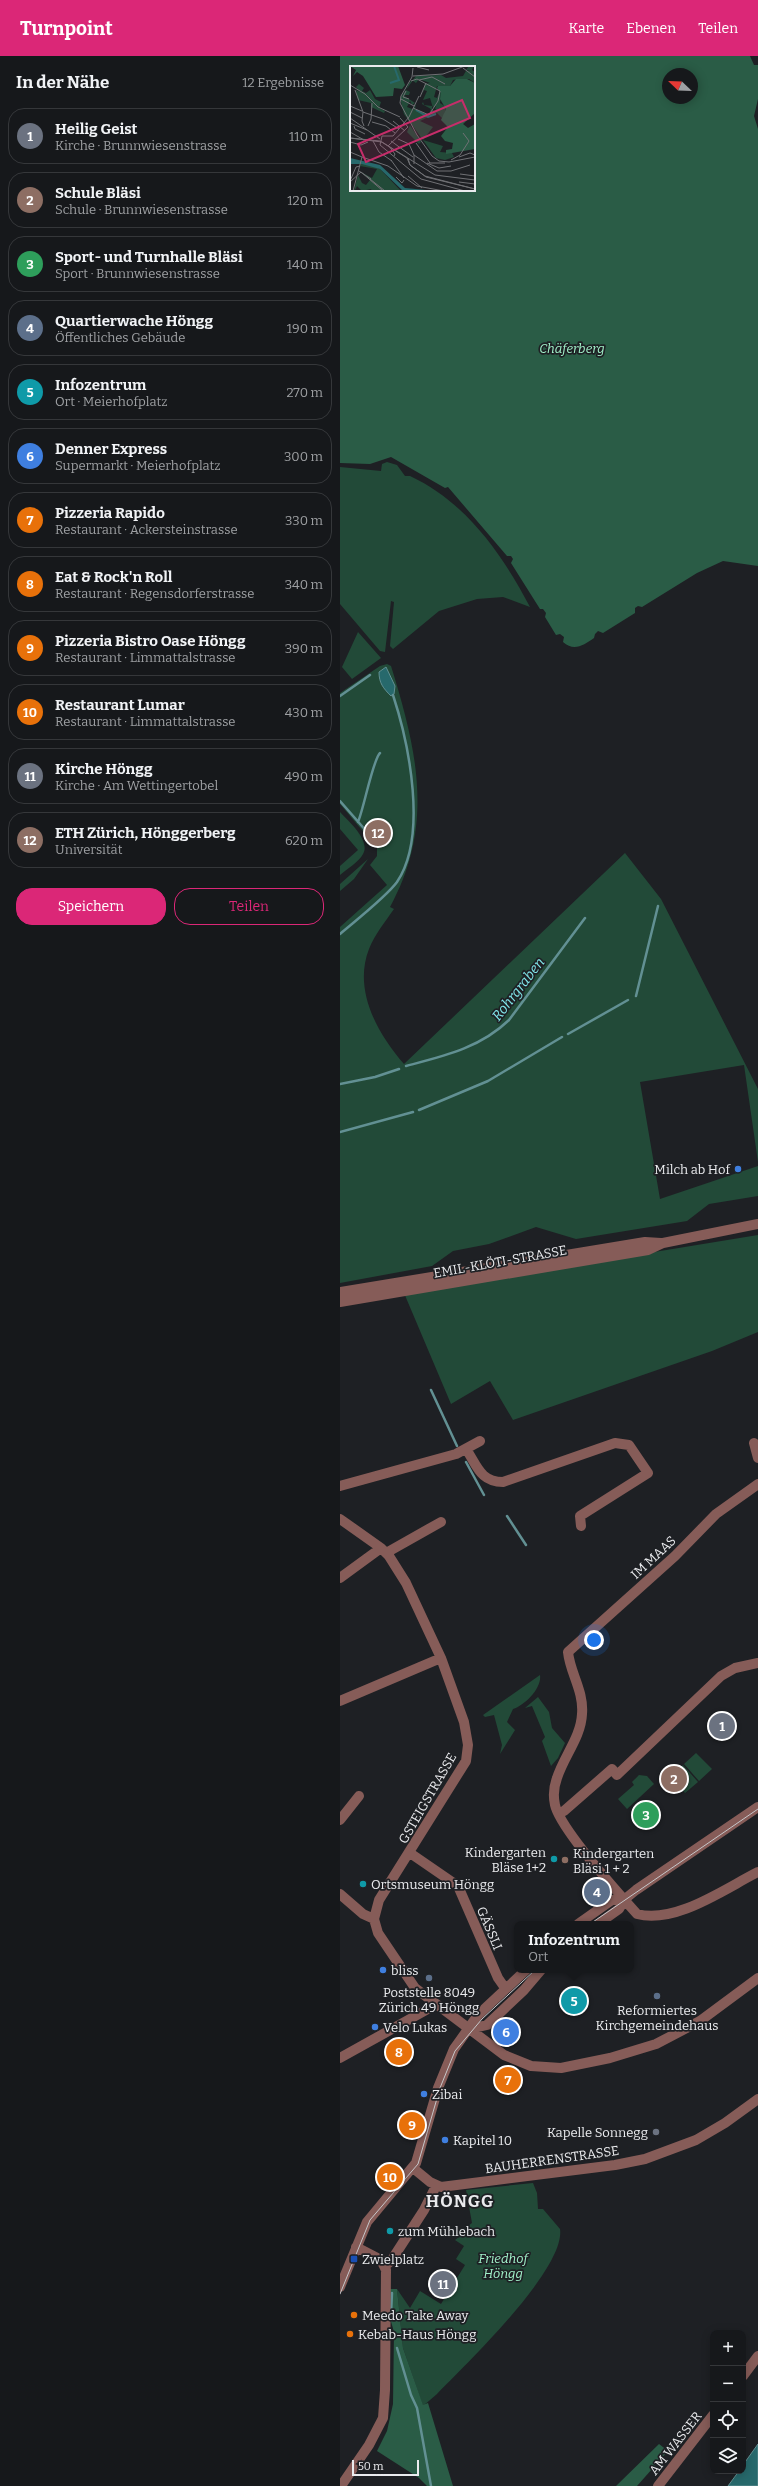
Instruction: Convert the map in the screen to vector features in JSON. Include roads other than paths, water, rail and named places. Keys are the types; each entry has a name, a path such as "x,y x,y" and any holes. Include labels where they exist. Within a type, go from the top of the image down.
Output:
{"street":[{"name":"EMIL-KLÖTI-STRASSE","path":"340,1302 648,1250 663,1243 758,1224"},
{"name":"EMIL-KLÖTI-STRASSE","path":"340,1292 645,1242 663,1243"},
{"path":"340,1486 456,1454 480,1441"},
{"path":"466,1449 481,1475 491,1481 503,1482 615,1443 629,1444 648,1473 580,1516 581,1526"},
{"path":"754,1443 758,1458"},
{"name":"IM MAAS","path":"558,1813 554,1796 555,1782 578,1734 582,1714 578,1685 569,1661 568,1652 675,1556 716,1514 758,1484"},
{"name":"GSTEIGSTRASSE","path":"340,1519 384,1550 406,1583 441,1658 464,1722 468,1753 458,1776 379,1900 374,1918"},
{"path":"340,1578 384,1550 441,1522"},
{"path":"340,1701 441,1658"},
{"path":"758,1662 736,1668 721,1676 617,1775 612,1769 564,1811 558,1813 564,1825 637,1914 645,1916 681,1912 758,1872"},
{"path":"340,1820 359,1796"},
{"path":"602,1921 618,1909 624,1899 758,1807"},
{"name":"GÄSSLI","path":"410,1853 458,1886 498,1978 505,1988"},
{"path":"340,1894 363,1914 374,1918 378,1933 415,1988 435,2005 451,2013 504,2055 531,2066 561,2068 614,2057 656,2044 678,2034 758,1978"},
{"path":"582,1921 612,1900 624,1899"},
{"path":"340,2287 371,2215 413,2168 421,2150 445,2068 458,2043 470,2029 478,2015 522,1973"},
{"path":"470,2029 487,2025 524,1990 538,1973"},
{"path":"340,2058 435,2005"},
{"name":"BAUHERRENSTRASSE","path":"436,2186 608,2166 645,2159 696,2140 725,2124 758,2099"},
{"path":"385,2266 391,2260 424,2210 436,2186 413,2168"},
{"path":"341,2486 369,2445 383,2418 386,2390 385,2266 375,2256 356,2247"},
{"path":"746,2372 758,2356"},
{"name":"AM WASSER","path":"658,2486 710,2420"}],"water":[{"path":"386,667 395,686 394,694 391,696 384,688 380,679 379,672"},
{"path":"758,2444 758,2486 728,2486 737,2474 746,2474 746,2461"}],"waterway":[{"path":"340,696 370,675"},
{"path":"340,934 378,901 397,882 406,863 412,840 414,816 413,790 405,738 393,695"},
{"path":"358,822 374,764 380,753"},
{"path":"340,801 375,841"},
{"name":"Rohrgraben","path":"636,996 658,906"},
{"name":"Rohrgraben","path":"406,1066 461,1050 486,1038 498,1030 509,1020 585,918"},
{"name":"Rohrgraben","path":"568,1034 628,1000"},
{"name":"Rohrgraben","path":"419,1110 488,1081 562,1037"},
{"name":"Rohrgraben","path":"340,1084 375,1077 399,1069"},
{"name":"Rohrgraben","path":"340,1132 413,1112"},
{"path":"431,1390 457,1446"},
{"path":"466,1462 484,1495"},
{"path":"507,1516 526,1545"},
{"path":"391,2314 392,2293"},
{"path":"397,2348 411,2395 417,2408 431,2486"}],"tram line":[{"path":"594,1921 758,1809"},
{"path":"340,2294 370,2220 418,2164 440,2088 455,2051 482,2019 532,1973"}],"place":[{"name":"ETH Zürich, Hönggerberg","path":"378,833"},
{"name":"Milch ab Hof","path":"738,1169"},
{"name":"Heilig Geist","path":"722,1726"},
{"name":"Schule Bläsi","path":"674,1779"},
{"name":"Sport- und Turnhalle Bläsi","path":"646,1815"},
{"name":"Kindergarten Bläse 1+2","path":"554,1859"},
{"name":"Kindergarten Bläsi 1 + 2","path":"565,1860"},
{"name":"Ortsmuseum Höngg","path":"363,1884"},
{"name":"Quartierwache Höngg","path":"597,1892"},
{"name":"bliss","path":"383,1970"},
{"name":"Poststelle 8049 Zürich 49 Höngg","path":"429,1978"},
{"name":"Reformiertes Kirchgemeindehaus","path":"657,1996"},
{"name":"Infozentrum","path":"574,2001"},
{"name":"Velo Lukas","path":"375,2027"},
{"name":"Denner Express","path":"506,2032"},
{"name":"Eat & Rock'n Roll","path":"399,2052"},
{"name":"Pizzeria Rapido","path":"508,2080"},
{"name":"Zibai","path":"424,2094"},
{"name":"Pizzeria Bistro Oase Höngg","path":"412,2125"},
{"name":"Kapelle Sonnegg","path":"656,2132"},
{"name":"Kapitel 10","path":"445,2140"},
{"name":"Restaurant Lumar","path":"390,2177"},
{"name":"zum Mühlebach","path":"390,2231"},
{"name":"Zwielplatz","path":"354,2259"},
{"name":"Kirche Höngg","path":"443,2284"},
{"name":"Meedo Take Away","path":"354,2315"},
{"name":"Kebab-Haus Höngg","path":"350,2334"}],"district":[{"name":"HÖNGG","path":"460,2201"}],"park label":[{"name":"Chäferberg","path":"572,348"},
{"name":"Friedhof Höngg","path":"503,2266"}]}
